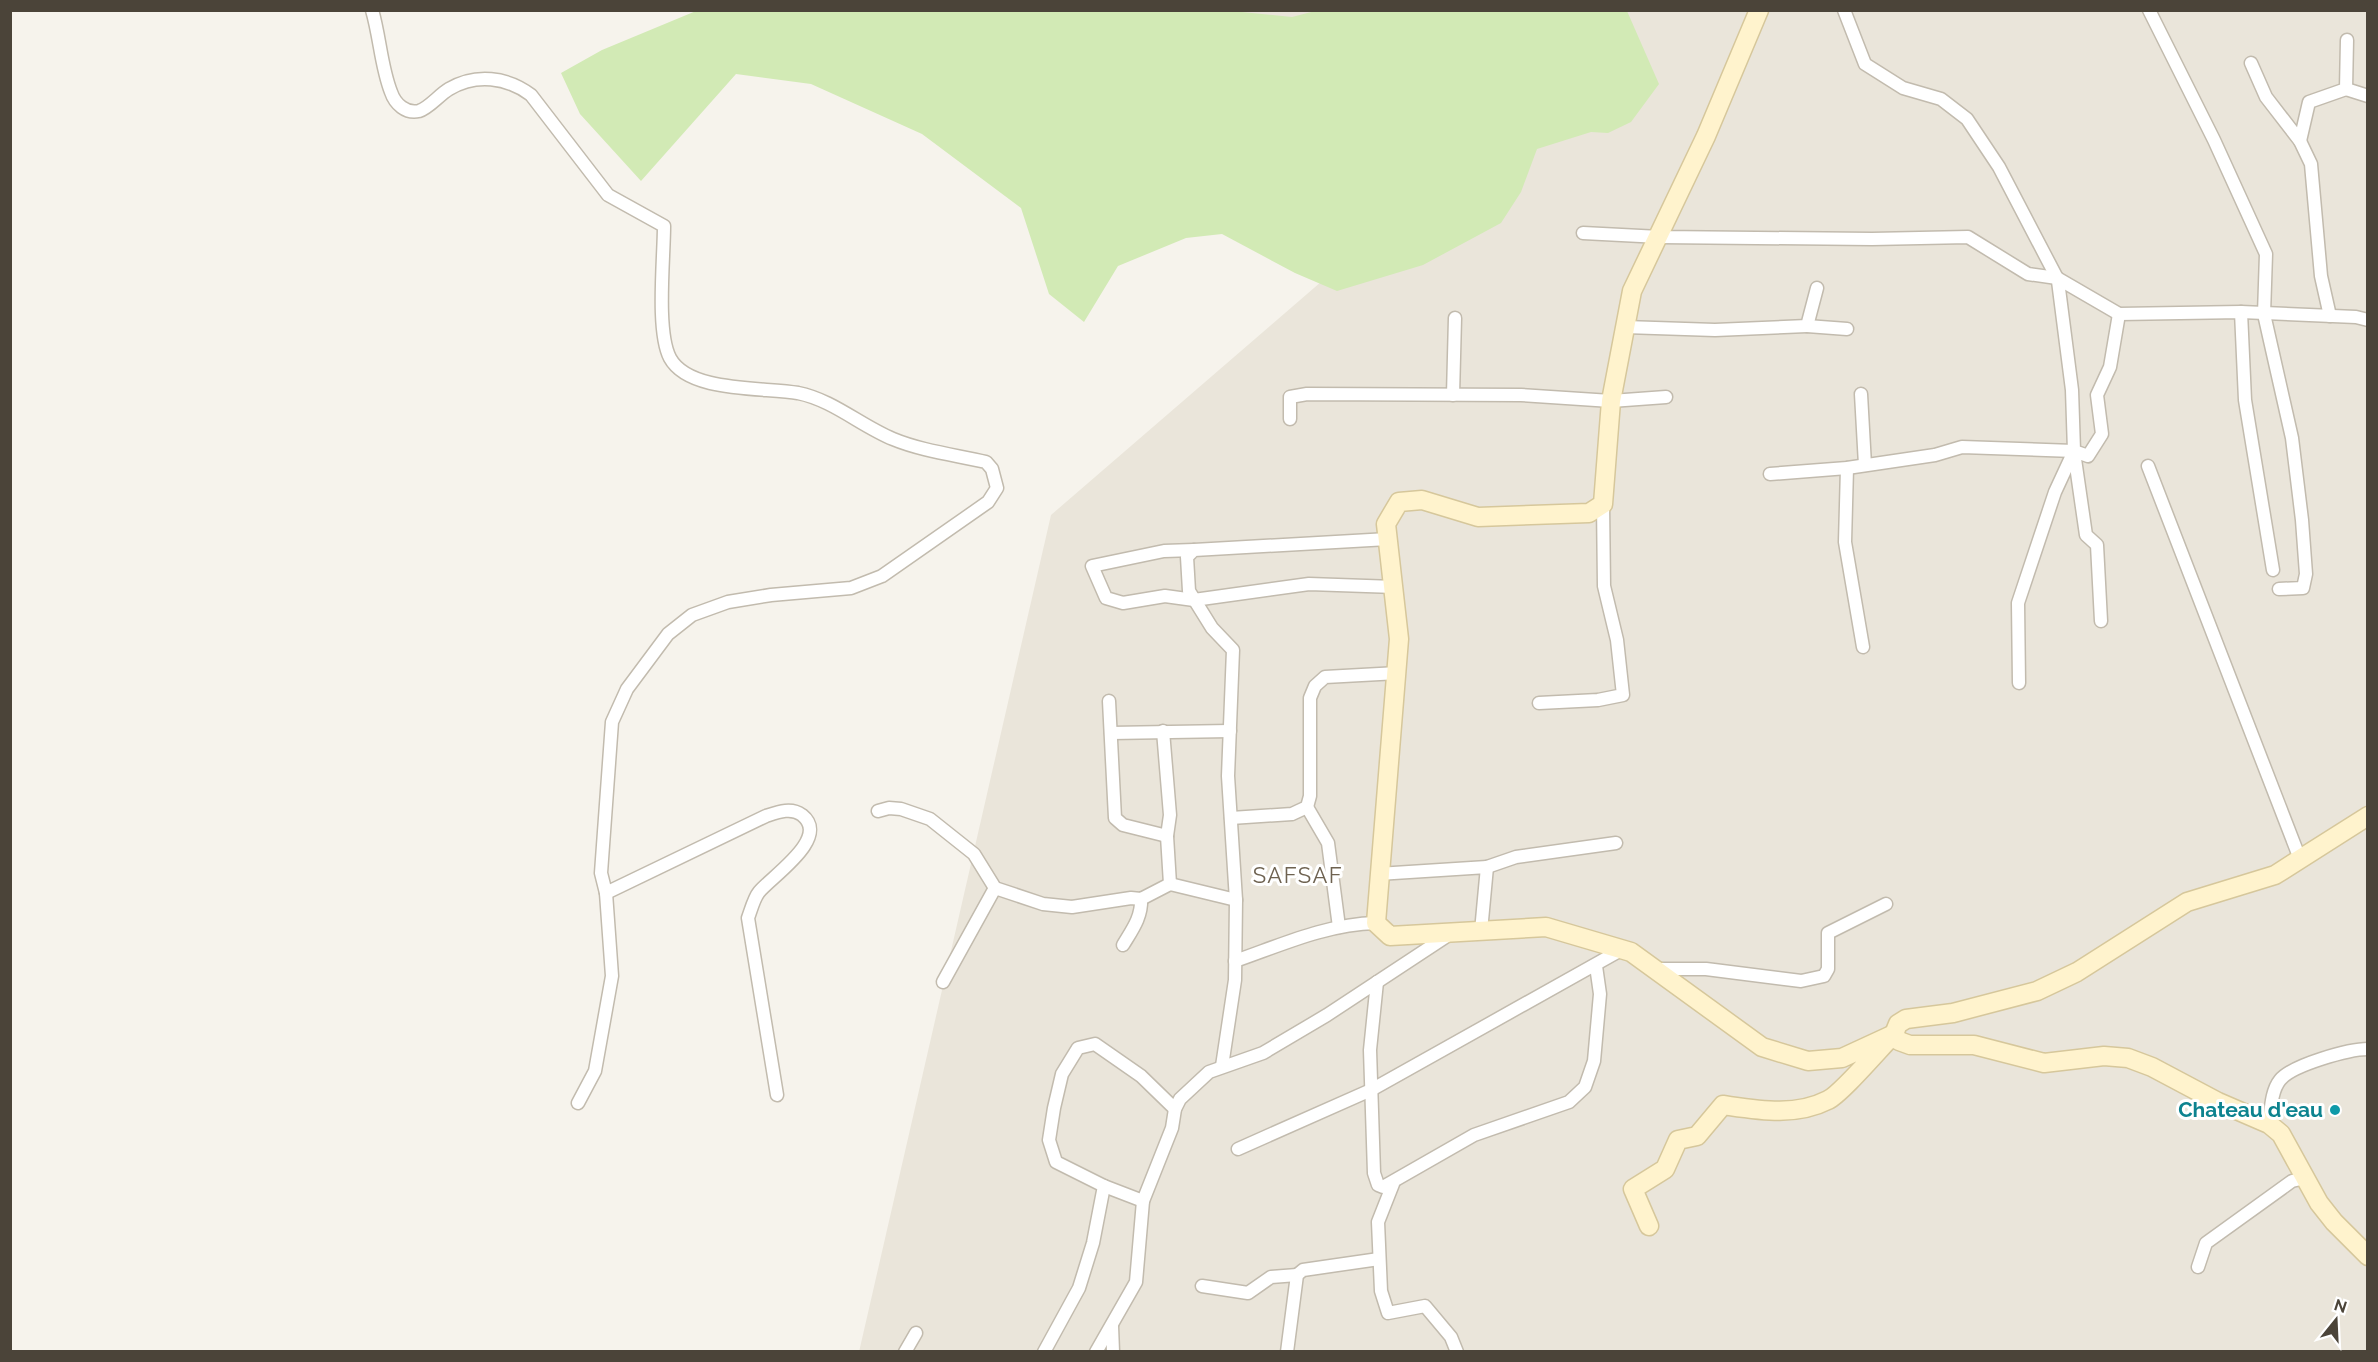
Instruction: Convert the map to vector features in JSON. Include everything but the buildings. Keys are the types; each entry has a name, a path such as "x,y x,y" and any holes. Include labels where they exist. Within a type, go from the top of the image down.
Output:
{"street":[{"path":"372,10 391,93 399,105 407,111 420,111 450,89 471,80 495,79 516,84 531,95 608,195 664,226 663,334 670,359 681,371 693,378 714,384 800,393 832,406 893,439 986,462 992,469 997,488 988,501 882,576 851,588 728,602 692,615 668,634 627,689 612,722 600,873 606,893 612,976 595,1071 578,1103"},
{"path":"1539,703 1598,700 1623,695 1617,640 1604,586 1603,504 1611,401 1624,327 1632,291 1660,237 1706,136 1759,10"},
{"path":"1844,10 1865,64 1903,88 1941,99 1967,119 1999,167 2058,279 2072,390 2074,451 2086,535 2097,545 2101,621"},
{"path":"2149,10 2214,140 2266,254 2265,314 2292,438 2306,574 2303,588 2279,589"},
{"path":"2346,89 2347,40"},
{"path":"2251,63 2266,97 2301,141 2311,164 2321,276 2330,316"},
{"path":"2301,141 2310,102 2346,89 2367,96"},
{"path":"1583,233 1660,237 1872,239 1968,237 2028,274 2058,279 2119,314 2241,312 2356,316 2367,320"},
{"path":"1806,326 1817,288"},
{"path":"2241,312 2245,400 2273,570"},
{"path":"1770,474 1847,468 1935,455 1962,447 2074,451 2088,456 2102,434 2097,395 2110,367 2119,314"},
{"path":"1453,395 1455,318"},
{"path":"1624,327 1715,330 1806,326 1847,328"},
{"path":"1290,419 1290,397 1306,394 1521,395 1611,401 1666,397"},
{"path":"1861,394 1865,465"},
{"path":"2019,683 2018,603 2055,492 2074,451"},
{"path":"2148,466 2301,859"},
{"path":"1847,468 1845,542 1863,647"},
{"path":"1376,923 1378,874 1398,673 1399,639 1395,587 1386,524 1399,502 1422,500 1478,517 1589,513 1603,504"},
{"path":"1388,539 1164,551 1092,566 1106,598 1123,603 1165,596 1194,600 1309,584 1395,587"},
{"path":"1194,550 1187,557 1186,574 1194,600 1212,628 1233,650 1228,777 1236,900 1235,980 1222,1066"},
{"path":"1339,927 1328,843 1307,807 1310,796 1310,698 1315,686 1325,677 1398,673"},
{"path":"1109,701 1115,818 1123,825 1167,836"},
{"path":"1163,731 1170,815 1167,836 1170,884"},
{"path":"1111,732 1230,731"},
{"path":"1231,818 1292,814 1307,807"},
{"path":"878,811 890,808 901,809 930,819 974,854 995,888 1043,904 1072,907 1131,898 1140,899 1170,884 1236,900"},
{"path":"606,893 766,816 783,810 797,812 806,818 810,833 803,850 758,893 748,918 777,1095"},
{"path":"1649,1226 1633,1189 1665,1169 1678,1140 1697,1136 1723,1105 1772,1112 1793,1110 1829,1100 1894,1034 1898,1024 1906,1019 1953,1013 2037,991 2077,972 2187,902 2276,875 2367,816"},
{"path":"1378,874 1486,867 1516,857 1616,843"},
{"path":"1481,931 1486,867"},
{"path":"943,982 995,888"},
{"path":"1123,945 1136,924 1141,908 1140,899"},
{"path":"1655,969 1706,969 1801,981 1824,976 1828,969 1828,933 1886,904"},
{"path":"1235,961 1339,927 1376,923 1390,936 1546,927 1631,952 1762,1047 1808,1061 1842,1058 1894,1034"},
{"path":"1096,1352 1136,1282 1143,1201 1172,1128 1175,1109 1180,1099 1209,1072 1263,1053 1451,933"},
{"path":"1238,1149 1371,1090 1621,950"},
{"path":"1377,982 1370,1050 1371,1090 1374,1173 1378,1185 1383,1187 1393,1184 1474,1135 1561,1105 1585,1087 1594,1061 1600,994 1596,966"},
{"path":"1894,1034 1899,1041 1910,1045 1974,1046 2044,1063 2104,1056 2128,1058 2152,1067 2218,1102 2268,1124 2285,1140 2305,1178 2334,1222 2367,1256"},
{"path":"1143,1201 1104,1186 1056,1162 1049,1140 1062,1074 1078,1048 1095,1044 1141,1076 1175,1109"},
{"path":"2268,1124 2276,1087 2288,1073 2347,1051 2367,1049"},
{"path":"2198,1267 2206,1243 2292,1181 2305,1178"},
{"path":"1393,1184 1378,1222 1381,1291 1388,1313 1425,1306 1451,1337 1457,1352"},
{"path":"1044,1352 1078,1288 1093,1243 1104,1186"},
{"path":"1202,1286 1248,1293 1271,1277 1297,1275 1303,1270 1379,1258"},
{"path":"1287,1352 1297,1275"},
{"path":"1112,1321 1113,1352"},
{"path":"905,1352 916,1333"}],"shaded area":[{"path":"1188,11 2367,11 2367,1351 859,1352 1051,515 1578,60"}],"green space":[{"path":"1319,10 1627,11 1659,84 1631,122 1608,133 1591,132 1537,149 1521,192 1501,223 1423,265 1337,291 1295,273 1222,234 1186,238 1118,266 1084,322 1049,294 1021,208 922,134 811,84 736,74 641,181 580,114 561,73 602,50 696,11 1232,11 1292,17"}],"place":[{"name":"Chateau d'eau","path":"2335,1110"}],"district":[{"name":"SAFSAF","path":"1298,875"}]}
